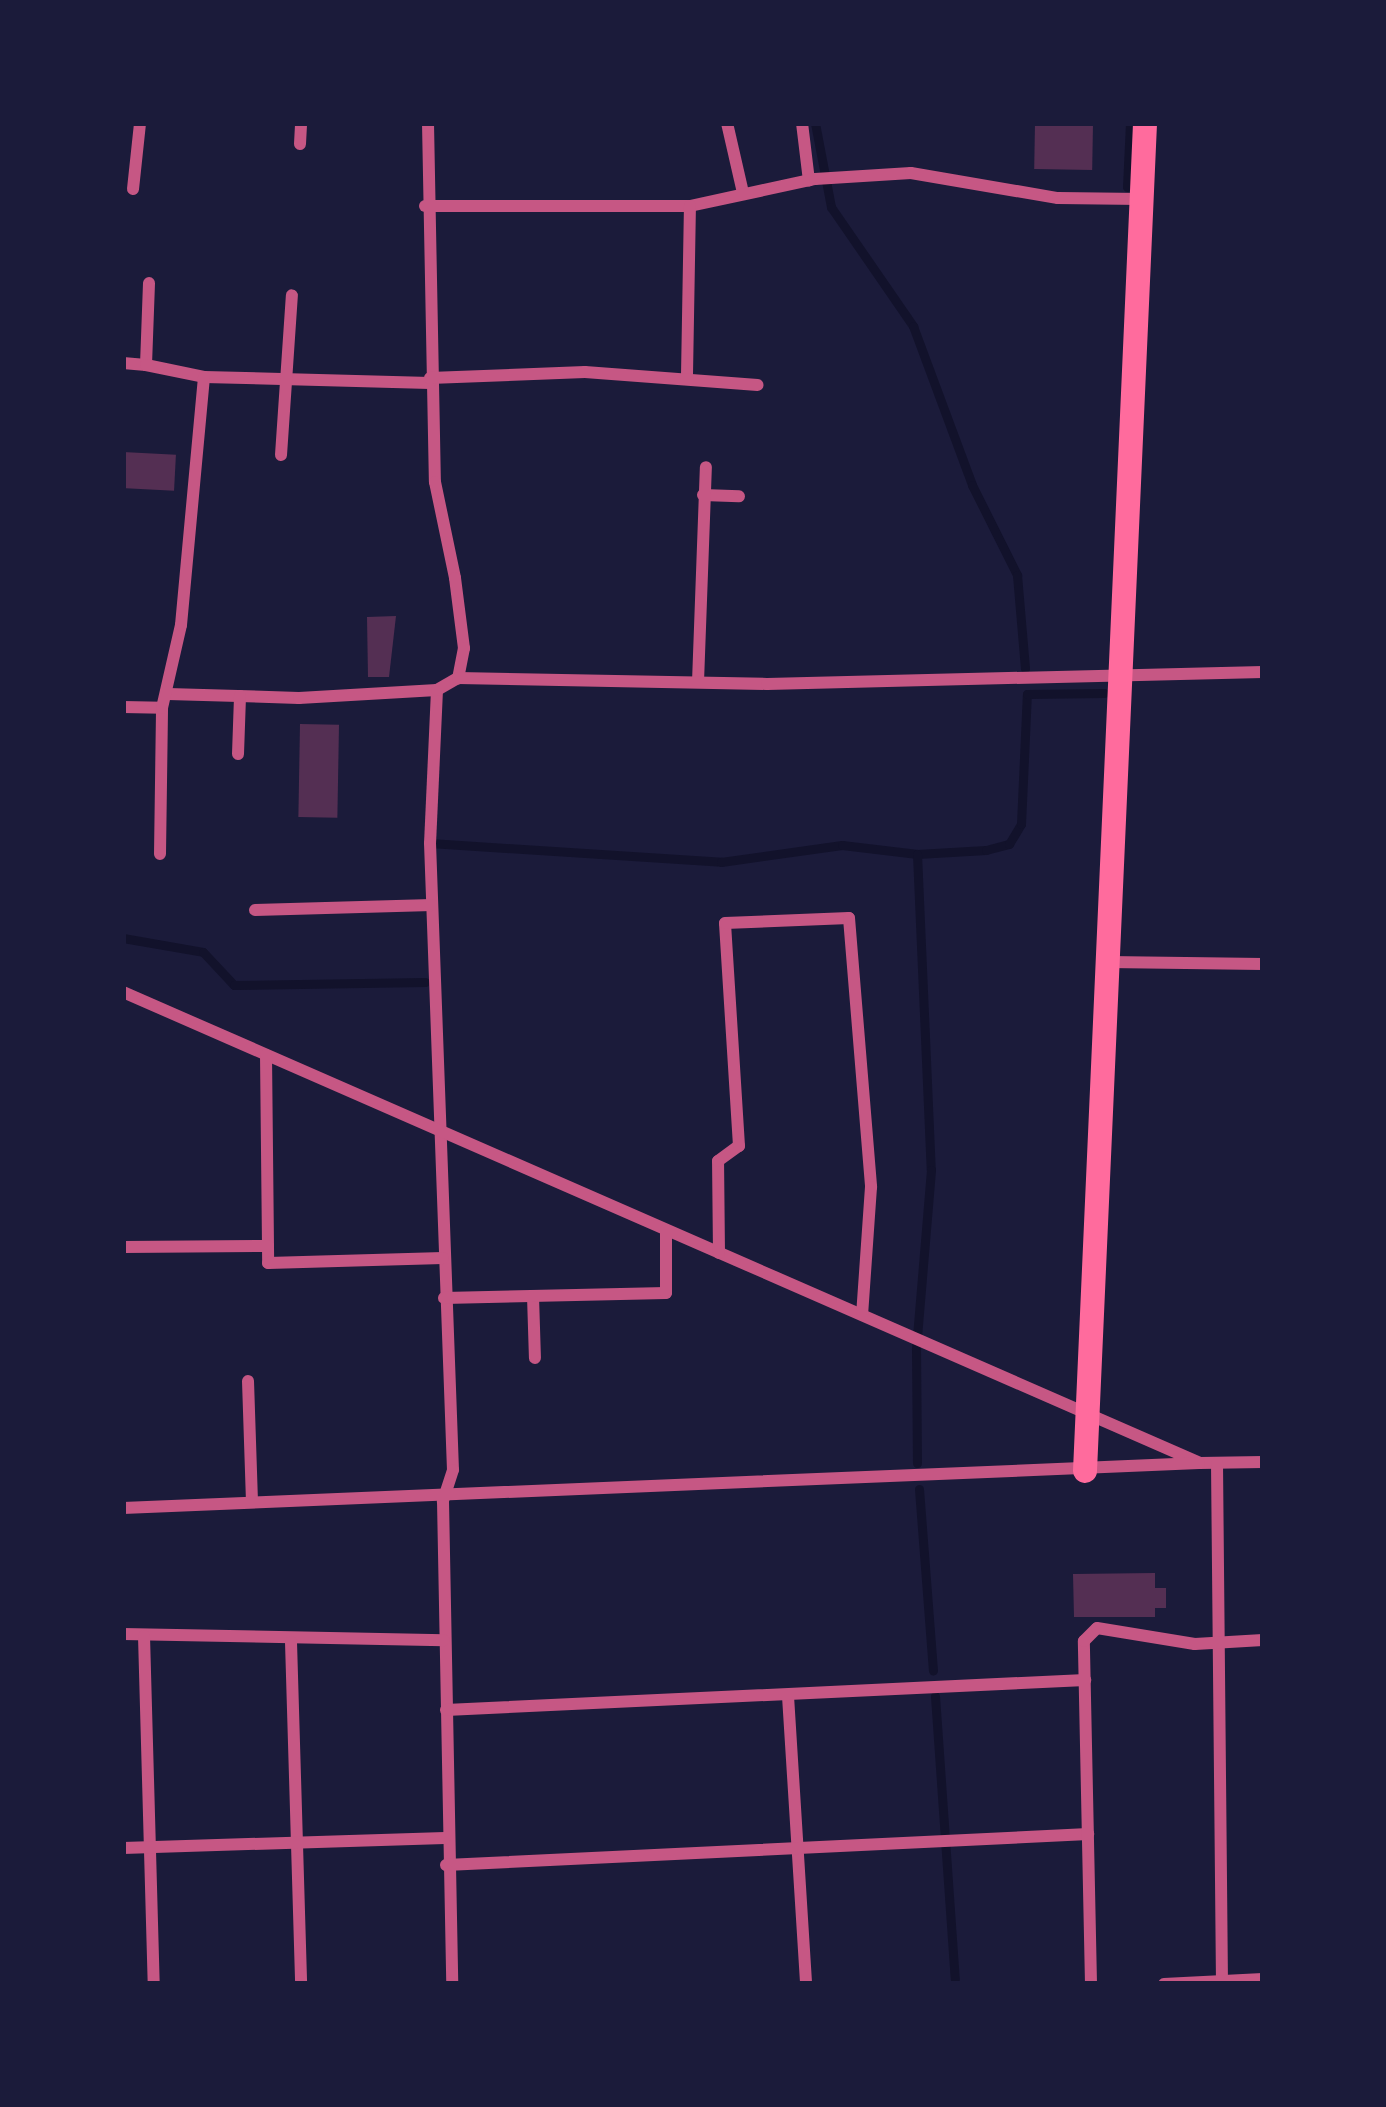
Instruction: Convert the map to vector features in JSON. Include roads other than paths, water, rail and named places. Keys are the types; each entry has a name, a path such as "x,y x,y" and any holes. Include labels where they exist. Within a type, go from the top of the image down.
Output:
{"main road":[{"path":"1085,1471 1084,1412 1145,123"}],"street":[{"path":"134,189 140,123"},
{"path":"300,144 301,123"},
{"path":"428,123 425,206 435,482 464,648 458,678"},
{"path":"728,123 743,194"},
{"path":"802,123 817,179"},
{"path":"425,206 690,206 817,179 911,173 1058,198 1141,199"},
{"path":"687,375 690,206"},
{"path":"146,364 149,283"},
{"path":"280,455 292,295"},
{"path":"123,363 204,377 286,381 687,375 758,385"},
{"path":"160,854 162,708 168,694 204,377"},
{"path":"698,682 706,467"},
{"path":"703,495 739,496"},
{"path":"168,694 437,690 458,678 698,682 1263,672"},
{"path":"437,690 432,905 453,1470 446,1492 444,1640 445,1838 452,1984"},
{"path":"238,754 240,696"},
{"path":"123,707 162,708"},
{"path":"255,910 432,905"},
{"path":"718,1253 718,1162 739,1146 725,923 848,918 871,1187 862,1315"},
{"path":"1106,962 1263,964"},
{"path":"123,992 1200,1463"},
{"path":"266,1055 268,1263 443,1258"},
{"path":"444,1298 666,1293 666,1229"},
{"path":"123,1247 268,1246"},
{"path":"533,1296 535,1358"},
{"path":"248,1381 253,1501"},
{"path":"1217,1462 1222,1982"},
{"path":"123,1508 1263,1462"},
{"path":"1091,1984 1084,1641 1097,1628 1218,1643 1263,1640"},
{"path":"123,1634 292,1642 444,1640"},
{"path":"144,1636 154,1984"},
{"path":"292,1642 301,1984"},
{"path":"446,1710 1085,1680"},
{"path":"788,1696 806,1984"},
{"path":"446,1865 1088,1834"},
{"path":"123,1848 445,1838"},
{"path":"1164,1984 1263,1979"}],"waterway":[{"path":"815,123 831,207 913,326 972,485 1017,575 1025,669"},
{"path":"1127,187 1130,123"},
{"path":"430,843 721,862 842,845 917,854 986,850 1009,844 1021,824 1027,694 1104,693"},
{"path":"917,854 931,1170 916,1349 917,1463"},
{"path":"123,938 203,952 234,985 425,982"},
{"path":"919,1489 933,1670"},
{"path":"935,1696 955,1979"}]}
